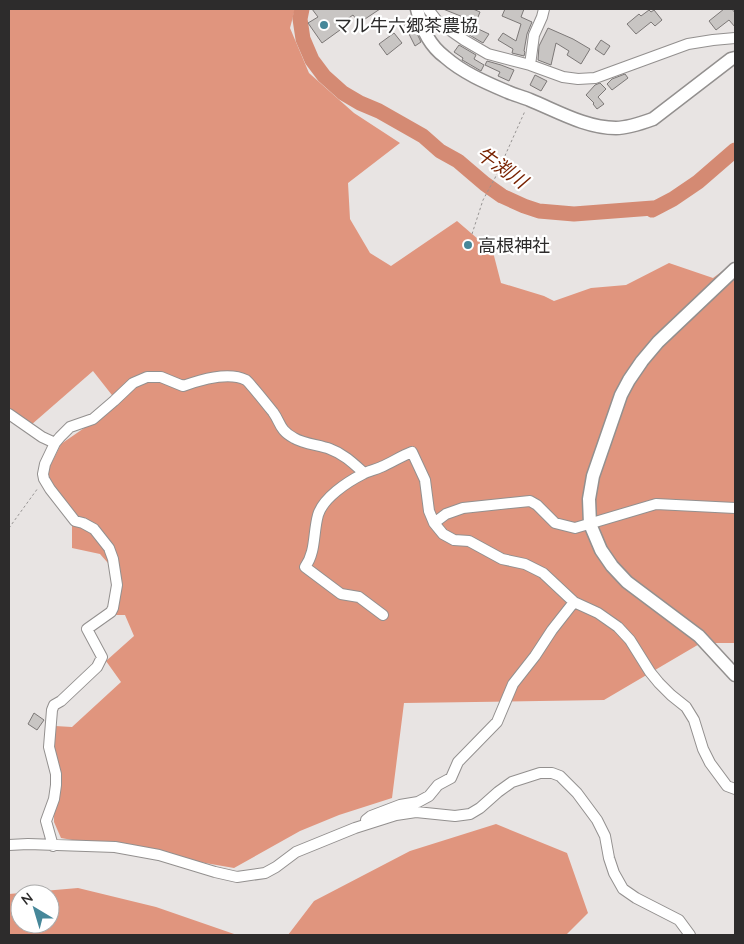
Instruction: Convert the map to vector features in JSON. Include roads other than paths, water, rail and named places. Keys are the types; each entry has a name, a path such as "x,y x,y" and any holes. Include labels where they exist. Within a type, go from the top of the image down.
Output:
{"street":[{"path":"416,9 426,33 444,57 462,69 508,92 596,126 618,128 653,119 731,59 735,58"},
{"path":"428,9 438,22 488,54 530,65 563,77 578,79 595,78 688,44 735,38"},
{"path":"530,65 534,35 544,9"},
{"path":"735,269 658,342 642,361 621,395 593,476 589,499 590,524 601,550 612,566 627,582 699,636 735,675"},
{"path":"53,846 46,821 54,799 56,785 56,774 48,747 52,710 54,705 61,701 97,667 102,657 87,629 113,608 117,585 114,559 109,548 94,529 75,520 44,479 45,464 60,437 70,427 93,419 133,383 147,376 161,377 183,386 203,378 220,376 238,377 248,380 274,413 280,428 294,438 332,450 347,458 364,473"},
{"path":"9,414 42,437 55,443"},
{"path":"383,615 359,597 341,594 305,567 310,560 318,515 332,495 364,473 382,467 412,452 425,480 429,511 434,523 443,534 454,540 469,542 502,559 525,564 543,573 574,602 598,613 618,627 659,683 686,707 694,720 703,749 710,763 728,786 735,788"},
{"path":"434,523 446,514 463,508 530,501 537,505 555,523 575,528 656,504 735,508"},
{"path":"355,828 371,816 400,805 418,802 429,796 438,785 451,778 458,762 497,722 513,684 574,602"},
{"path":"9,845 115,847 160,855 237,877 265,873 296,852 355,828 396,815 416,812 455,816 470,814 512,782 540,773 552,773 560,776 577,793 597,820 605,836 614,873 623,889 636,898 679,920 690,935"}],"waterway":[{"name":"牛渕川","path":"302,9 300,19 303,39 312,60 324,76 343,93 423,136 440,151 458,161 502,196 539,211 574,214 653,208 652,210 673,199 698,182 735,150"}],"place":[{"name":"マル牛六郷茶農協","path":"324,25"},
{"name":"高根神社","path":"468,245"}]}
